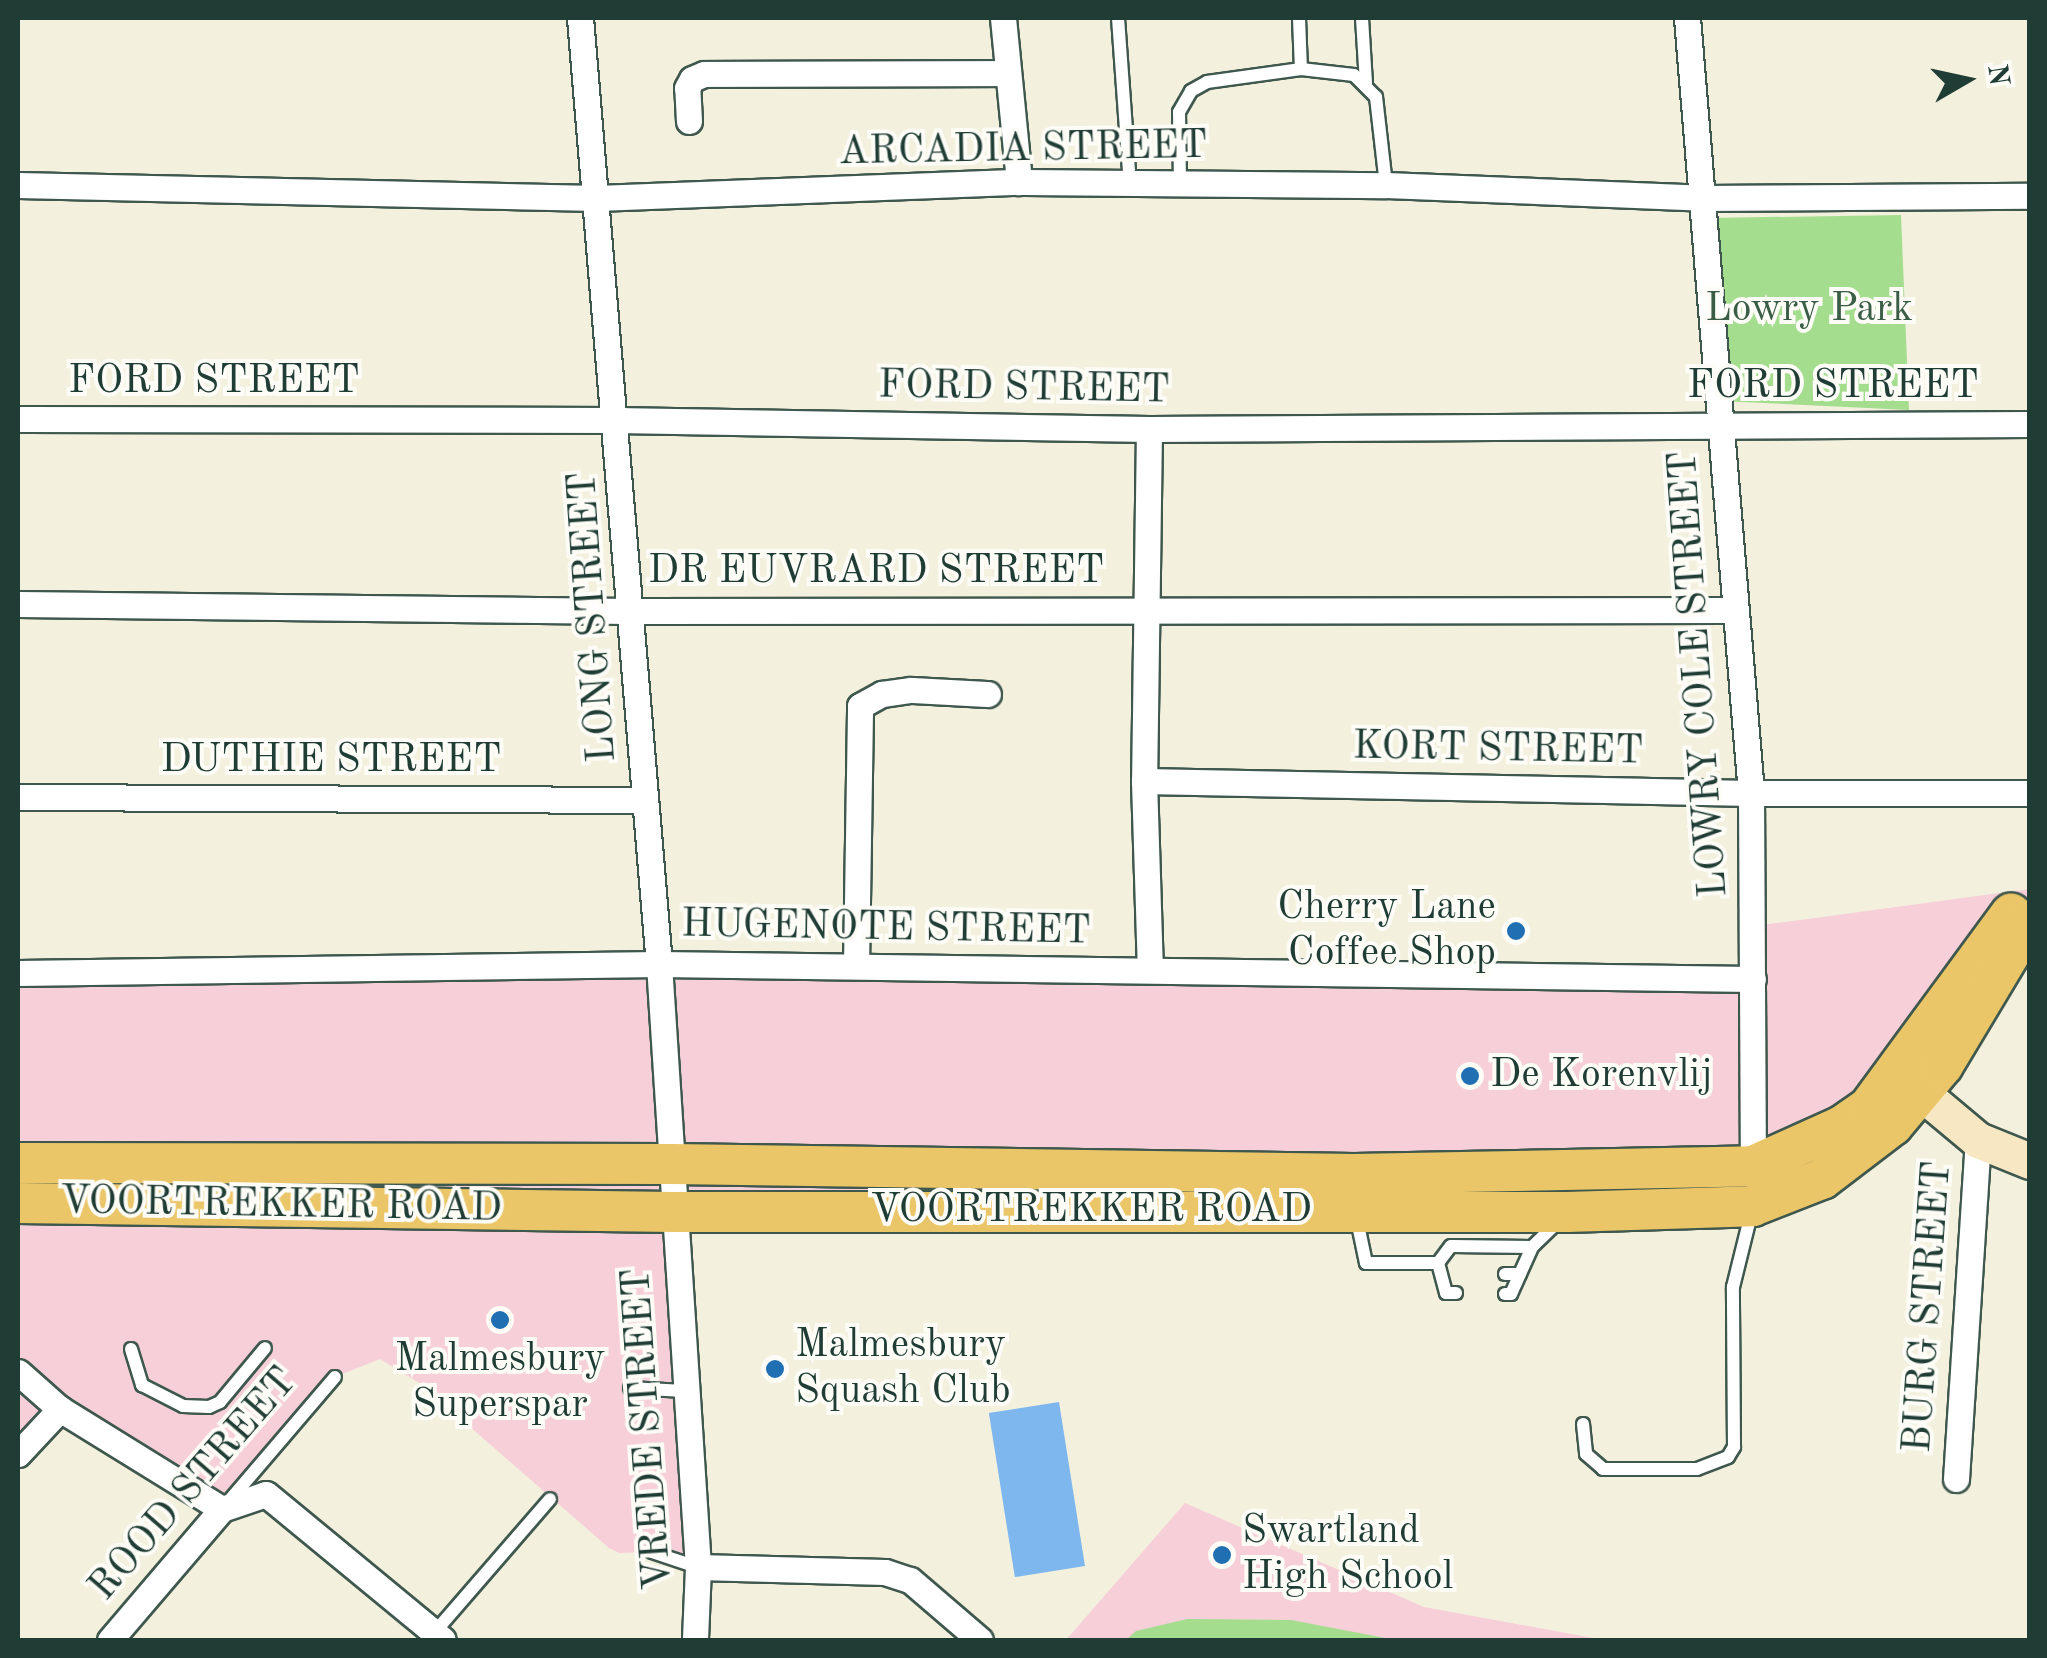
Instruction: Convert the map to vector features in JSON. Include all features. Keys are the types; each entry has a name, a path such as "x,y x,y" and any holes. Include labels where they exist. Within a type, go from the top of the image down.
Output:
{"main road":[{"name":"VOORTREKKER ROAD","path":"18,1162 672,1164 1355,1192 1567,1212 1753,1206 1822,1179 1872,1145 2007,916 2030,899"},
{"name":"VOORTREKKER ROAD","path":"18,1202 673,1212 1355,1192 1753,1166 1842,1126 1909,1082 1978,1010 2030,920"}],"street":[{"name":"LONG STREET","path":"580,18 659,964 673,1212"},
{"path":"1002,18 1019,182"},
{"name":"LOWRY COLE STREET","path":"1687,18 1751,793 1753,1206"},
{"path":"689,122 687,88 692,79 704,74 1008,73"},
{"name":"ARCADIA STREET","path":"18,185 597,198 1019,182 1386,185 1703,198 2030,196"},
{"name":"FORD STREET","path":"18,419 616,420 1150,429 2030,424"},
{"path":"1150,429 1150,608 1144,781 1150,969"},
{"name":"DR EUVRARD STREET","path":"18,604 630,611 1734,610"},
{"path":"856,966 860,706 882,694 911,690 988,694"},
{"name":"KORT STREET","path":"1144,781 1751,793 2030,793"},
{"name":"DUTHIE STREET","path":"18,797 645,800"},
{"name":"HUGENOTE STREET","path":"18,973 659,964 1754,979"},
{"path":"1909,1082 1978,1140 2030,1161"},
{"name":"BURG STREET","path":"1956,1480 1978,1140"},
{"name":"VREDE STREET","path":"673,1212 698,1567 696,1640"},
{"path":"18,1372 60,1409 222,1508 266,1494 435,1638"},
{"path":"18,1454 60,1409"},
{"name":"ROOD STREET","path":"110,1640 222,1508"},
{"path":"698,1567 885,1572 910,1580 960,1618 980,1640"}],"lane":[{"path":"1118,18 1130,185"},
{"path":"1299,18 1302,69"},
{"path":"1362,18 1366,84 1378,111 1386,185"},
{"path":"1180,186 1180,112 1190,91 1207,82 1302,69 1354,75 1366,84"},
{"path":"1355,1192 1366,1263 1445,1270"},
{"path":"1583,1424 1586,1454 1603,1469 1696,1468 1728,1456 1734,1447 1733,1287 1753,1206"},
{"path":"1505,1294 1511,1294 1532,1247 1567,1212"},
{"path":"1456,1293 1446,1293 1445,1270 1451,1246 1532,1247"},
{"path":"1505,1274 1520,1274"},
{"path":"131,1348 142,1385 183,1406 209,1408 220,1402 266,1348"},
{"name":"ROOD STREET","path":"222,1508 335,1377"},
{"path":"630,1388 684,1390"},
{"path":"435,1638 550,1500"},
{"path":"652,1552 698,1567"}],"shaded area":[{"path":"2029,889 2029,920 1787,1195 674,1212 698,1567 652,1552 619,1553 609,1548 421,1384 380,1359 335,1377 222,1509 60,1409 18,1454 18,973 1753,979 1755,926"},
{"name":"Swartland High School","path":"1185,1503 1424,1607 1604,1640 1066,1640"}],"green space":[{"name":"Lowry Park","path":"1901,215 1909,410 1720,401 1706,218"},
{"path":"1187,1619 1291,1620 1396,1640 1126,1640 1136,1631"}],"water":[{"path":"1059,1402 1085,1566 1015,1577 989,1413"}],"place":[{"name":"Cherry Lane Coffee Shop","path":"1516,931"},
{"name":"De Korenvlij","path":"1470,1076"},
{"name":"Malmesbury Superspar","path":"500,1320"},
{"name":"Malmesbury Squash Club","path":"775,1369"},
{"name":"Swartland High School","path":"1222,1555"}]}
